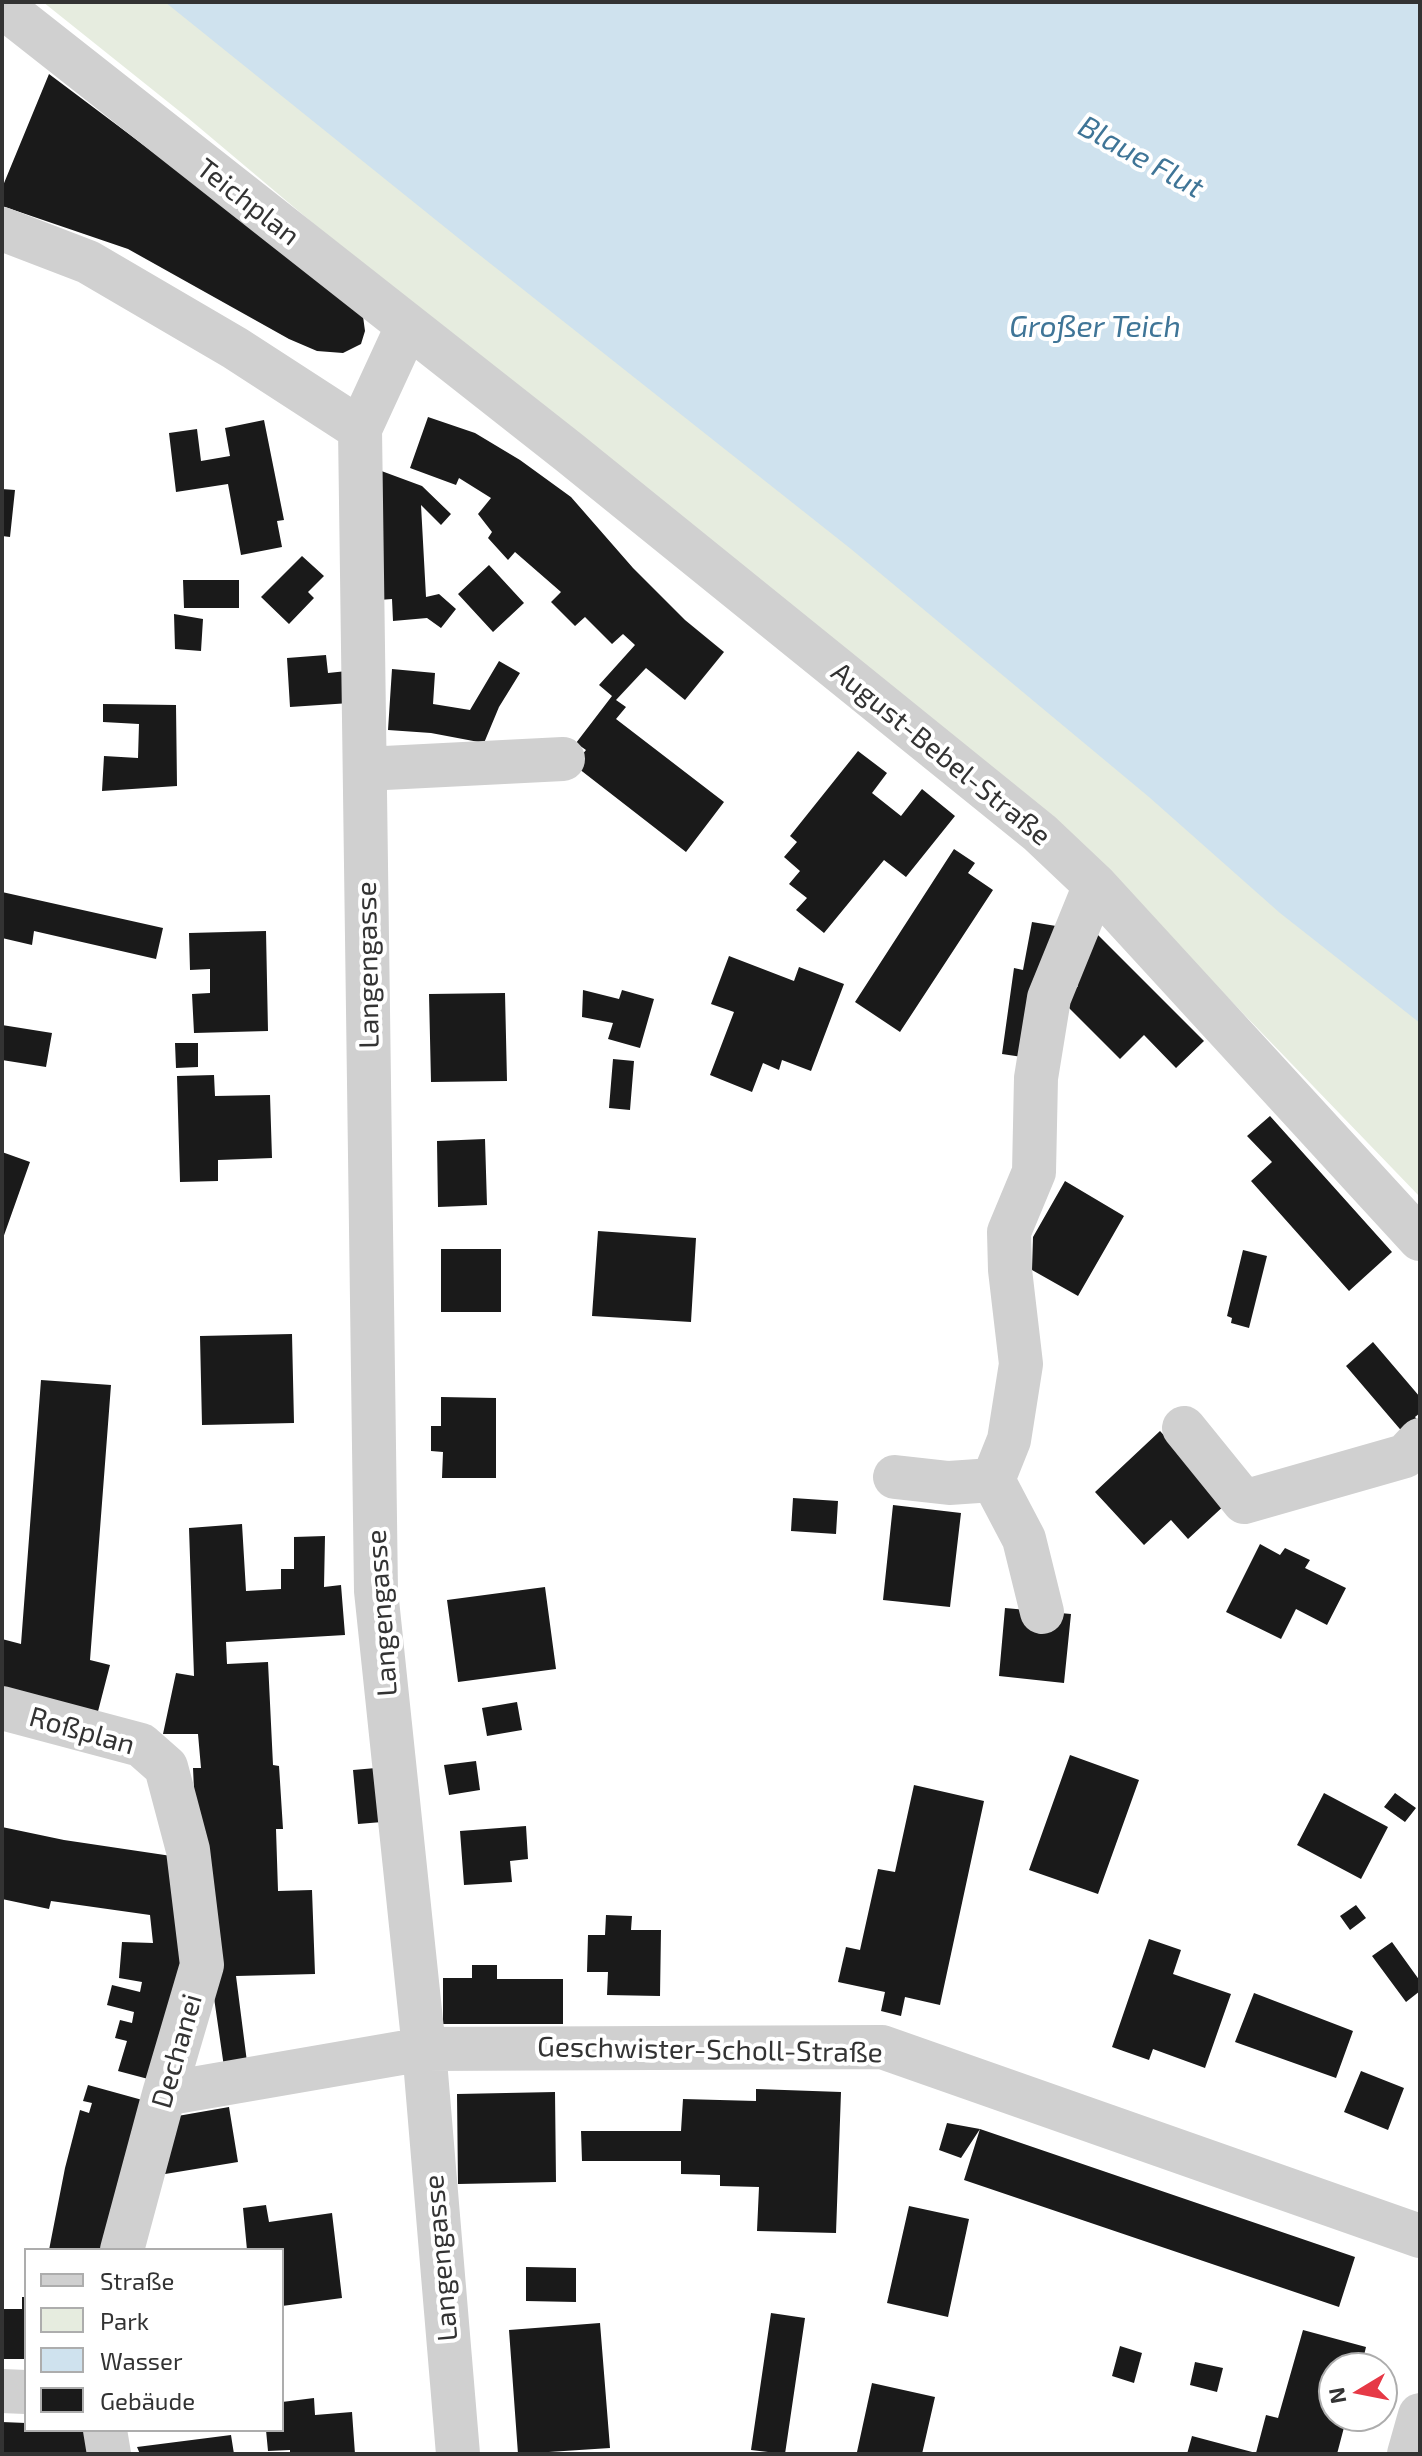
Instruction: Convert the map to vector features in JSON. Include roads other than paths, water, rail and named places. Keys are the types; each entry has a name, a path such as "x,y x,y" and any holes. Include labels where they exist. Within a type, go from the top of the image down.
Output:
{"street":[{"name":"Teichplan","path":"2,6 407,327"},
{"path":"2,229 88,262 235,348 360,429"},
{"path":"407,327 360,429 365,769 563,759"},
{"name":"August-Bebel-Straße","path":"407,327 570,453 1027,823 1095,885 1420,1239"},
{"name":"Langengasse","path":"365,769 376,1591 424,2049 458,2454"},
{"path":"1042,1612 1024,1539 993,1480 1009,1440 1021,1364 1010,1270 1009,1232 1034,1172 1036,1078 1049,998 1095,885"},
{"path":"1184,1428 1244,1502 1405,1456 1420,1440"},
{"path":"895,1477 949,1483 993,1480"},
{"name":"Roßplan","path":"2,1708 141,1745 166,1767 188,1850"},
{"name":"Dechanei","path":"123,2248 202,1965 188,1850"},
{"name":"Geschwister-Scholl-Straße","path":"164,2094 424,2049 882,2047 1420,2236"},
{"path":"2,2391 24,2392"},
{"path":"1409,2454 1420,2415"},
{"path":"105,2432 109,2454"}],"water":[{"name":"Großer Teich","path":"165,2 1420,2 1420,1023 1280,913 1149,797 851,549"}],"water label":[{"name":"Blaue Flut","path":"1141,157"}]}
